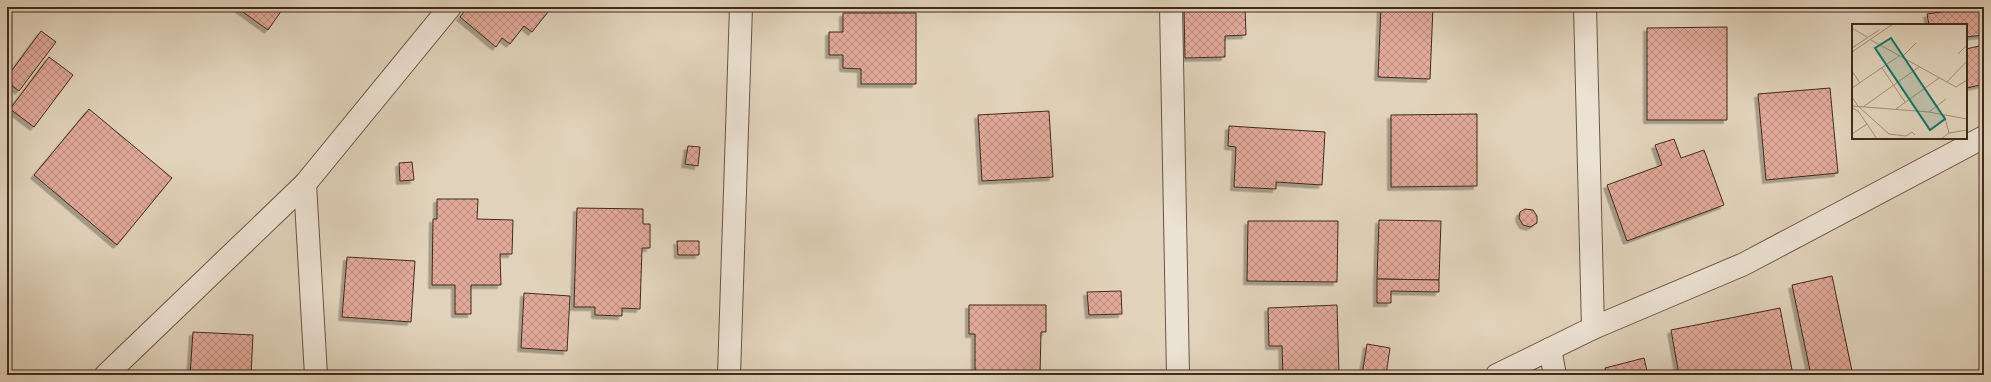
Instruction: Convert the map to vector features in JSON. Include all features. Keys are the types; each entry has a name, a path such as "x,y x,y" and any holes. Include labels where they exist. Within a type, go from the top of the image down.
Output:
{"street":[{"path":"106,375 305,184 450,7"},
{"path":"729,375 741,7"},
{"path":"1171,7 1178,375"},
{"path":"1584,7 1593,328"},
{"path":"1497,375 1593,328 1744,264 1984,137"},
{"path":"305,184 316,375"},
{"path":"1550,349 1554,375"}],"building":[{"path":"236,7 284,7 268,30"},
{"path":"468,7 552,7 532,32 524,26 510,44 502,38 496,47 460,17"},
{"path":"1184,7 1245,7 1246,35 1225,36 1225,57 1185,58"},
{"path":"1381,7 1433,7 1430,79 1378,77"},
{"path":"1955,7 1984,7 1984,35 1967,37 1967,24 1929,24 1927,14 1956,10"},
{"path":"843,13 916,13 916,84 861,84 861,69 843,68 843,55 829,55 829,32 843,32"},
{"path":"1727,27 1727,120 1647,120 1647,28"},
{"path":"41,31 56,42 19,91 7,82 7,77"},
{"path":"1984,45 1984,84 1967,88 1967,49"},
{"path":"49,57 73,75 34,127 10,109"},
{"path":"1830,88 1838,173 1766,180 1758,94"},
{"path":"89,109 172,178 117,245 34,175"},
{"path":"1049,111 1053,177 982,181 978,115"},
{"path":"1477,114 1477,186 1391,187 1391,115"},
{"path":"1229,126 1325,132 1322,185 1276,182 1276,189 1234,187 1236,147 1228,146"},
{"path":"1674,139 1681,158 1704,150 1724,205 1627,241 1607,185 1662,165 1655,145"},
{"path":"688,146 700,147 698,166 685,164"},
{"path":"412,162 414,180 400,181 399,163"},
{"path":"437,199 478,199 477,219 513,220 512,254 500,254 501,285 471,285 471,314 455,314 455,285 432,285 433,219 437,219"},
{"path":"577,208 643,209 643,224 650,224 650,248 642,248 640,309 622,308 622,316 595,315 595,307 574,307"},
{"path":"1525,209 1533,210 1537,216 1537,223 1530,227 1523,225 1519,218 1520,212"},
{"path":"1379,220 1441,221 1439,280 1377,279"},
{"path":"1248,221 1338,221 1337,282 1247,281"},
{"path":"677,241 699,241 699,255 678,255"},
{"path":"347,257 415,261 411,322 342,317"},
{"path":"1832,276 1852,371 1831,375 1811,375 1792,285"},
{"path":"1377,279 1439,280 1439,292 1391,291 1391,303 1377,303"},
{"path":"1121,291 1122,314 1089,315 1087,292"},
{"path":"524,293 570,296 567,351 521,348"},
{"path":"969,305 1046,305 1046,332 1041,332 1040,375 975,375 975,334 969,334"},
{"path":"1337,305 1339,373 1283,375 1282,346 1269,346 1268,308"},
{"path":"1780,308 1793,375 1679,375 1671,330"},
{"path":"193,332 253,335 251,375 190,375"},
{"path":"1367,344 1390,348 1386,375 1362,375"},
{"path":"1644,358 1648,375 1607,375 1605,368"}]}
